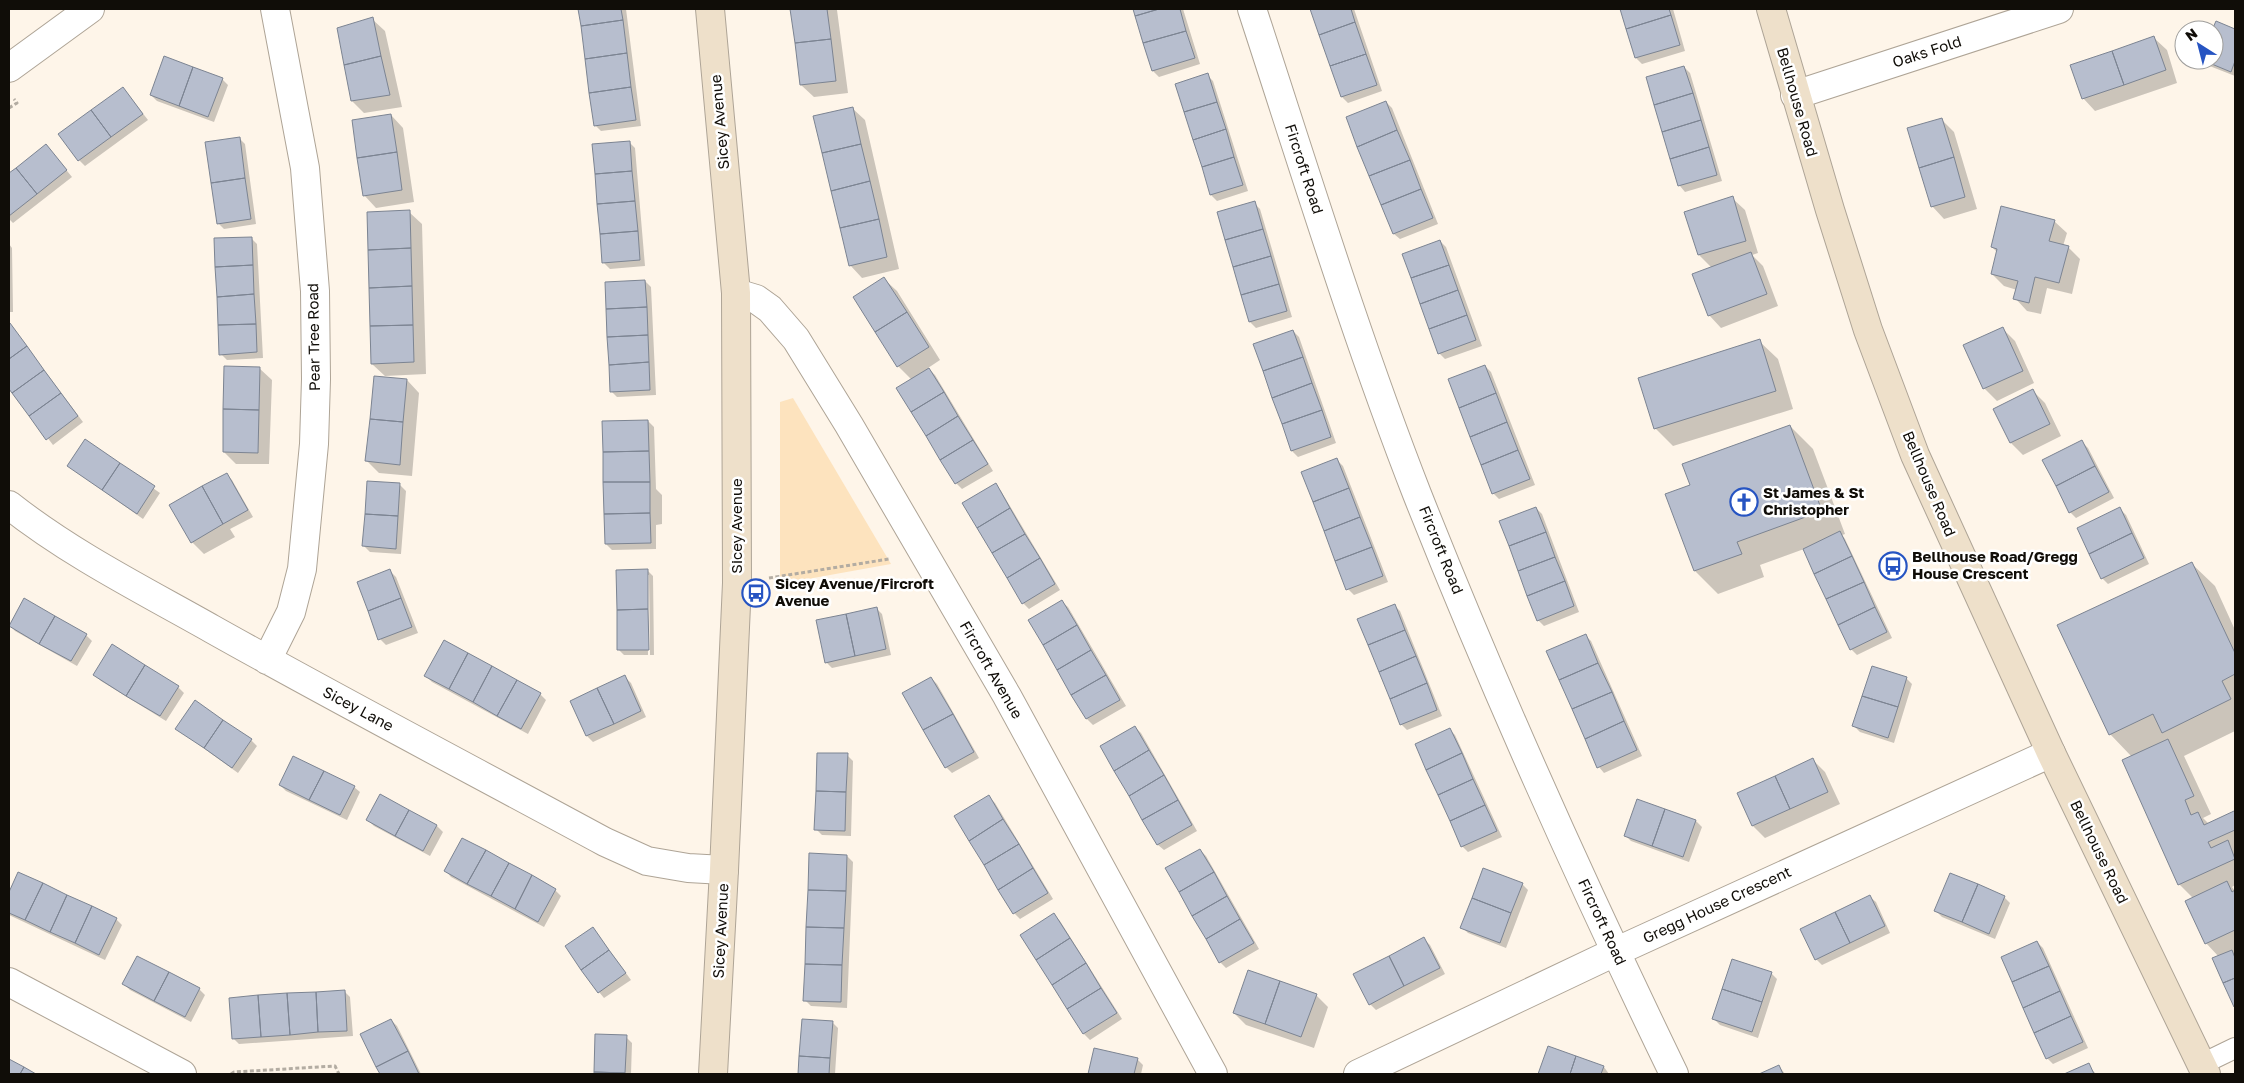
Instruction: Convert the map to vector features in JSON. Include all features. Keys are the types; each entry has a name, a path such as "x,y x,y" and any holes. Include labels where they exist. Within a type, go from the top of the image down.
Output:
{"main road":[{"name":"Sicey Avenue","path":"710,9 736,293 737,583 713,1074"},
{"name":"Bellhouse Road","path":"1771,9 1795,95 1868,330 1915,455 2051,753 2204,1069"}],"street":[{"path":"9,68 90,9"},
{"name":"Pear Tree Road","path":"267,660 291,612 302,569 314,444 316,379 315,291 305,168 275,9"},
{"name":"Fircroft Road","path":"1252,9 1338,272 1417,493 1519,742 1615,952 1674,1074"},
{"name":"Oaks Fold","path":"1795,95 2059,9"},
{"name":"Fircroft Avenue","path":"736,293 756,299 770,309 796,339 920,546 1006,696 1213,1074"},
{"name":"Sicey Lane","path":"9,505 41,530 81,555 267,660 605,842 647,861 688,868 724,870"},
{"name":"Gregg House Crescent","path":"1358,1074 1615,952 2051,753"},
{"path":"9,982 182,1074"}],"lane":[{"path":"2204,1069 2235,1048"}],"path":[{"path":"737,583 890,559 920,546"},
{"path":"231,1074 234,1072 335,1066 339,1074"}],"shaded area":[{"path":"793,398 891,564 780,584 780,402"}],"building":[{"path":"578,9 621,9 623,20 581,26"},
{"path":"790,9 827,9 831,39 795,43"},
{"path":"1133,9 1159,9 1135,16"},
{"path":"1159,9 1180,9 1186,31 1143,43 1135,16"},
{"path":"1310,9 1351,9 1355,22 1319,35"},
{"path":"1620,9 1669,9 1671,15 1626,29"},
{"path":"1671,15 1680,45 1635,58 1626,29"},
{"path":"373,17 381,56 344,65 337,28"},
{"path":"623,20 627,53 585,59 581,26"},
{"path":"1355,22 1366,54 1330,66 1319,35"},
{"path":"2224,24 2235,29 2235,61 2231,72 2224,69"},
{"path":"1186,31 1195,58 1152,71 1143,43"},
{"path":"2154,36 2166,70 2124,85 2112,51"},
{"path":"831,39 836,81 800,85 795,43"},
{"path":"2112,51 2124,85 2082,99 2070,65"},
{"path":"627,53 631,87 589,93 585,59"},
{"path":"1366,54 1377,85 1341,97 1330,66"},
{"path":"164,56 193,67 179,106 150,95"},
{"path":"381,56 390,95 351,101 344,65"},
{"path":"1684,66 1693,93 1654,105 1646,77"},
{"path":"193,67 223,78 208,117 179,106"},
{"path":"1208,73 1217,102 1184,112 1175,84"},
{"path":"123,87 143,114 111,137 91,110"},
{"path":"631,87 636,120 594,126 589,93"},
{"path":"1693,93 1701,120 1662,132 1654,105"},
{"path":"1386,101 1397,130 1357,147 1346,117"},
{"path":"1217,102 1226,129 1193,140 1184,112"},
{"path":"853,107 861,144 822,153 813,116"},
{"path":"91,110 111,137 78,161 58,134"},
{"path":"391,114 397,152 357,158 352,120"},
{"path":"1942,118 1954,157 1919,168 1907,128"},
{"path":"1701,120 1709,147 1670,159 1662,132"},
{"path":"1226,129 1234,157 1202,167 1193,140"},
{"path":"1397,130 1410,160 1369,176 1357,147"},
{"path":"240,137 245,178 211,183 205,142"},
{"path":"630,141 632,171 595,174 592,144"},
{"path":"46,144 67,170 37,194 16,168"},
{"path":"861,144 870,181 831,191 822,153"},
{"path":"1709,147 1717,175 1678,186 1670,159"},
{"path":"397,152 402,190 363,196 357,158"},
{"path":"1234,157 1243,185 1210,195 1202,167"},
{"path":"1954,157 1965,197 1931,207 1919,168"},
{"path":"1410,160 1421,189 1381,205 1369,176"},
{"path":"16,168 37,194 9,216 9,173"},
{"path":"632,171 635,201 597,204 595,174"},
{"path":"245,178 251,219 217,224 211,183"},
{"path":"870,181 879,219 840,228 831,191"},
{"path":"1421,189 1433,218 1393,234 1381,205"},
{"path":"1733,196 1746,241 1698,255 1684,212"},
{"path":"635,201 638,231 600,234 597,204"},
{"path":"1255,201 1263,229 1225,240 1217,212"},
{"path":"2001,206 2055,220 2049,241 2069,246 2059,283 2035,277 2029,303 2013,299 2018,281 1991,274 1997,249 1991,247"},
{"path":"410,210 411,248 368,250 367,212"},
{"path":"879,219 887,257 849,266 840,228"},
{"path":"1263,229 1271,256 1233,267 1225,240"},
{"path":"638,231 640,260 602,263 600,234"},
{"path":"252,237 253,265 215,267 214,238"},
{"path":"1440,240 1449,265 1411,278 1402,254"},
{"path":"411,248 412,286 369,288 368,250"},
{"path":"1751,252 1767,294 1708,316 1692,274"},
{"path":"1271,256 1279,284 1241,295 1233,267"},
{"path":"253,265 254,294 217,297 215,267"},
{"path":"1449,265 1458,290 1420,304 1411,278"},
{"path":"884,277 907,312 875,332 853,297"},
{"path":"645,280 647,307 606,309 605,282"},
{"path":"1279,284 1287,311 1249,322 1241,295"},
{"path":"412,286 413,325 370,326 369,288"},
{"path":"1458,290 1467,315 1429,329 1420,304"},
{"path":"254,294 256,324 218,325 217,297"},
{"path":"647,307 648,335 607,337 606,309"},
{"path":"907,312 929,347 897,367 875,332"},
{"path":"1467,315 1476,340 1438,354 1429,329"},
{"path":"9,324 27,346 9,359"},
{"path":"256,324 257,352 219,355 218,325"},
{"path":"413,325 414,362 371,364 370,326"},
{"path":"2003,327 2023,371 1983,389 1963,345"},
{"path":"1293,330 1303,357 1263,371 1253,344"},
{"path":"648,335 649,362 609,365 607,337"},
{"path":"1760,339 1776,391 1654,429 1638,378"},
{"path":"27,346 44,370 12,393 9,389 9,359"},
{"path":"1303,357 1312,383 1272,398 1263,371"},
{"path":"649,362 650,390 610,392 609,365"},
{"path":"1485,365 1496,393 1459,408 1448,379"},
{"path":"224,366 260,367 259,410 223,409"},
{"path":"929,368 944,392 911,412 896,388"},
{"path":"44,370 61,393 29,416 12,393"},
{"path":"374,376 407,379 403,422 370,419"},
{"path":"1312,383 1322,410 1282,424 1272,398"},
{"path":"2033,389 2050,424 2010,443 1993,409"},
{"path":"944,392 958,416 926,436 911,412"},
{"path":"61,393 78,416 46,440 29,416"},
{"path":"1496,393 1507,422 1470,437 1459,408"},
{"path":"223,409 259,410 258,453 223,452"},
{"path":"1322,410 1331,437 1291,451 1282,424"},
{"path":"958,416 973,440 940,460 926,436"},
{"path":"370,419 403,422 400,465 365,461"},
{"path":"648,420 649,451 603,452 602,421"},
{"path":"1507,422 1518,450 1481,465 1470,437"},
{"name":"St James & St Christopher","path":"1790,425 1822,511 1737,542 1742,554 1694,571 1665,494 1690,485 1682,464"},
{"path":"85,439 120,463 102,490 67,466"},
{"path":"973,440 988,464 955,484 940,460"},
{"path":"2082,440 2095,466 2056,486 2042,460"},
{"path":"1518,450 1530,479 1492,494 1481,465"},
{"path":"649,451 650,482 603,482 603,452"},
{"path":"1337,458 1349,488 1313,502 1301,472"},
{"path":"120,463 155,486 137,514 102,490"},
{"path":"2095,466 2109,492 2069,513 2056,486"},
{"path":"227,473 248,510 223,524 202,486"},
{"path":"367,481 400,483 398,516 365,514"},
{"path":"603,482 650,482 650,513 604,514"},
{"path":"996,483 1010,508 977,528 962,503"},
{"path":"202,486 223,524 191,543 169,505"},
{"path":"1349,488 1360,517 1324,531 1313,502"},
{"path":"1536,507 1546,532 1509,546 1499,521"},
{"path":"2120,507 2132,533 2089,554 2077,528"},
{"path":"1010,508 1025,534 992,553 977,528"},
{"path":"650,513 651,543 605,544 604,514"},
{"path":"365,514 398,516 396,549 362,546"},
{"path":"1360,517 1372,547 1335,561 1324,531"},
{"path":"1840,531 1852,556 1814,574 1803,549"},
{"path":"1546,532 1555,557 1518,571 1509,546"},
{"path":"2132,533 2144,558 2101,579 2089,554"},
{"path":"1025,534 1040,558 1007,578 992,553"},
{"path":"1372,547 1383,576 1346,590 1335,561"},
{"path":"1852,556 1864,582 1826,599 1814,574"},
{"path":"1555,557 1565,581 1527,596 1518,571"},
{"path":"1040,558 1055,584 1022,604 1007,578"},
{"path":"2192,562 2235,653 2235,674 2222,681 2231,699 2162,733 2153,714 2109,735 2057,625"},
{"path":"390,569 401,598 368,611 357,582"},
{"path":"648,569 648,609 617,610 616,570"},
{"path":"1565,581 1574,606 1537,621 1527,596"},
{"path":"1864,582 1875,607 1838,625 1826,599"},
{"path":"24,598 55,616 39,644 9,626"},
{"path":"401,598 412,627 378,640 368,611"},
{"path":"1062,600 1077,625 1043,645 1028,620"},
{"path":"1395,604 1405,630 1368,645 1357,619"},
{"path":"877,607 886,649 855,656 846,614"},
{"path":"1875,607 1887,632 1850,650 1838,625"},
{"path":"648,609 649,650 617,650 617,610"},
{"path":"846,614 855,656 825,663 816,620"},
{"path":"55,616 87,634 71,661 39,644"},
{"path":"1077,625 1091,650 1057,670 1043,645"},
{"path":"1405,630 1416,656 1379,672 1368,645"},
{"path":"1586,634 1598,663 1559,680 1546,651"},
{"path":"444,640 468,653 449,689 424,676"},
{"path":"112,644 145,665 126,696 93,675"},
{"path":"1091,650 1106,675 1071,695 1057,670"},
{"path":"468,653 492,666 473,702 449,689"},
{"path":"1416,656 1427,683 1390,699 1379,672"},
{"path":"1598,663 1612,692 1572,709 1559,680"},
{"path":"145,665 179,686 160,716 126,696"},
{"path":"492,666 517,680 497,716 473,702"},
{"path":"1872,666 1907,677 1898,707 1862,696"},
{"path":"625,675 641,711 614,724 597,688"},
{"path":"1106,675 1120,700 1086,719 1071,695"},
{"path":"931,677 953,714 923,730 902,693"},
{"path":"517,680 541,693 521,729 497,716"},
{"path":"1427,683 1437,710 1400,725 1390,699"},
{"path":"597,688 614,724 586,736 570,701"},
{"path":"1612,692 1624,721 1585,739 1572,709"},
{"path":"1862,696 1898,707 1888,738 1852,726"},
{"path":"195,700 223,720 204,748 175,729"},
{"path":"953,714 974,752 945,768 923,730"},
{"path":"223,720 252,739 232,768 204,748"},
{"path":"1624,721 1637,750 1597,768 1585,739"},
{"path":"1135,726 1149,750 1114,771 1100,746"},
{"path":"1450,728 1462,753 1426,770 1415,744"},
{"path":"2168,739 2194,796 2185,800 2191,815 2198,812 2204,825 2235,812 2235,830 2208,842 2211,848 2228,840 2235,859 2178,885 2122,760"},
{"path":"1149,750 1164,775 1129,796 1114,771"},
{"path":"817,753 848,753 846,792 816,791"},
{"path":"1462,753 1473,779 1438,795 1426,770"},
{"path":"293,756 324,771 309,800 279,785"},
{"path":"1813,758 1828,792 1790,809 1775,776"},
{"path":"324,771 355,786 340,815 309,800"},
{"path":"1164,775 1178,800 1142,820 1129,796"},
{"path":"1775,776 1790,809 1752,826 1737,793"},
{"path":"1473,779 1485,805 1450,821 1438,795"},
{"path":"816,791 846,792 845,831 814,830"},
{"path":"380,794 409,810 395,836 366,820"},
{"path":"989,795 1003,819 969,841 954,816"},
{"path":"1637,799 1665,809 1652,846 1624,836"},
{"path":"1178,800 1192,825 1157,845 1142,820"},
{"path":"1485,805 1497,831 1461,847 1450,821"},
{"path":"1665,809 1696,820 1683,857 1652,846"},
{"path":"409,810 437,825 423,851 395,836"},
{"path":"1003,819 1019,844 984,865 969,841"},
{"path":"462,838 486,850 467,884 444,871"},
{"path":"1019,844 1033,868 998,890 984,865"},
{"path":"1200,849 1214,872 1179,892 1165,868"},
{"path":"486,850 509,863 491,896 467,884"},
{"path":"809,853 847,855 846,891 808,890"},
{"path":"509,863 532,875 515,909 491,896"},
{"path":"1033,868 1048,893 1013,914 998,890"},
{"path":"1483,868 1523,883 1511,913 1472,898"},
{"path":"18,872 43,883 25,920 9,913 9,892"},
{"path":"1214,872 1227,896 1192,916 1179,892"},
{"path":"1950,873 1978,884 1962,922 1934,911"},
{"path":"532,875 556,889 538,922 515,909"},
{"path":"2227,881 2232,892 2235,890 2235,930 2205,944 2185,901"},
{"path":"43,883 67,895 50,932 25,920"},
{"path":"1978,884 2005,896 1989,934 1962,922"},
{"path":"808,890 846,891 844,928 806,927"},
{"path":"67,895 92,906 75,943 50,932"},
{"path":"1870,895 1885,926 1850,943 1835,912"},
{"path":"1227,896 1240,919 1206,939 1192,916"},
{"path":"1472,898 1511,913 1500,943 1460,928"},
{"path":"92,906 117,918 99,955 75,943"},
{"path":"1835,912 1850,943 1815,960 1800,929"},
{"path":"1054,913 1070,938 1036,960 1020,935"},
{"path":"1240,919 1254,943 1219,963 1206,939"},
{"path":"593,927 609,950 581,970 565,946"},
{"path":"806,927 844,928 842,965 805,964"},
{"path":"1424,937 1440,968 1404,986 1389,956"},
{"path":"1070,938 1086,963 1052,985 1036,960"},
{"path":"2037,941 2049,966 2012,982 2001,957"},
{"path":"609,950 626,973 598,993 581,970"},
{"path":"2232,950 2235,958 2235,978 2223,983 2212,958"},
{"path":"137,956 169,972 154,1001 122,984"},
{"path":"1389,956 1404,986 1369,1005 1353,974"},
{"path":"1732,959 1772,972 1762,1002 1722,989"},
{"path":"1086,963 1101,988 1067,1009 1052,985"},
{"path":"805,964 842,965 841,1002 803,1001"},
{"path":"2049,966 2060,991 2023,1008 2012,982"},
{"path":"1248,970 1280,981 1265,1024 1233,1013"},
{"path":"169,972 200,988 185,1017 154,1001"},
{"path":"2235,978 2235,1006 2234,1007 2223,983"},
{"path":"1280,981 1317,994 1301,1037 1265,1024"},
{"path":"1101,988 1117,1013 1083,1034 1067,1009"},
{"path":"1722,989 1762,1002 1752,1032 1712,1019"},
{"path":"345,990 347,1031 318,1032 316,992"},
{"path":"2060,991 2071,1016 2034,1033 2023,1008"},
{"path":"316,992 318,1032 290,1035 287,993"},
{"path":"287,993 290,1035 261,1037 258,995"},
{"path":"258,995 261,1037 232,1039 229,998"},
{"path":"2071,1016 2083,1042 2046,1059 2034,1033"},
{"path":"391,1019 408,1051 376,1067 360,1034"},
{"path":"802,1019 833,1021 830,1058 799,1056"},
{"path":"595,1034 627,1035 625,1073 594,1072"},
{"path":"1548,1046 1576,1056 1570,1074 1538,1074"},
{"path":"1094,1048 1138,1058 1134,1074 1088,1074"},
{"path":"408,1051 419,1074 380,1074 376,1067"},
{"path":"799,1056 830,1058 829,1074 798,1074"},
{"path":"1576,1056 1604,1066 1601,1074 1570,1074"},
{"path":"9,1059 24,1067 20,1074 9,1074"},
{"path":"2089,1063 2094,1074 2064,1074"},
{"path":"1779,1065 1783,1074 1759,1074"},
{"path":"24,1067 36,1074 20,1074"},
{"path":"594,1072 625,1073 625,1074 594,1074"}],"place":[{"name":"St James & St Christopher","path":"1744,502"},
{"name":"Bellhouse Road/Gregg House Crescent","path":"1893,566"},
{"name":"Sicey Avenue/Fircroft Avenue","path":"756,593"}]}
